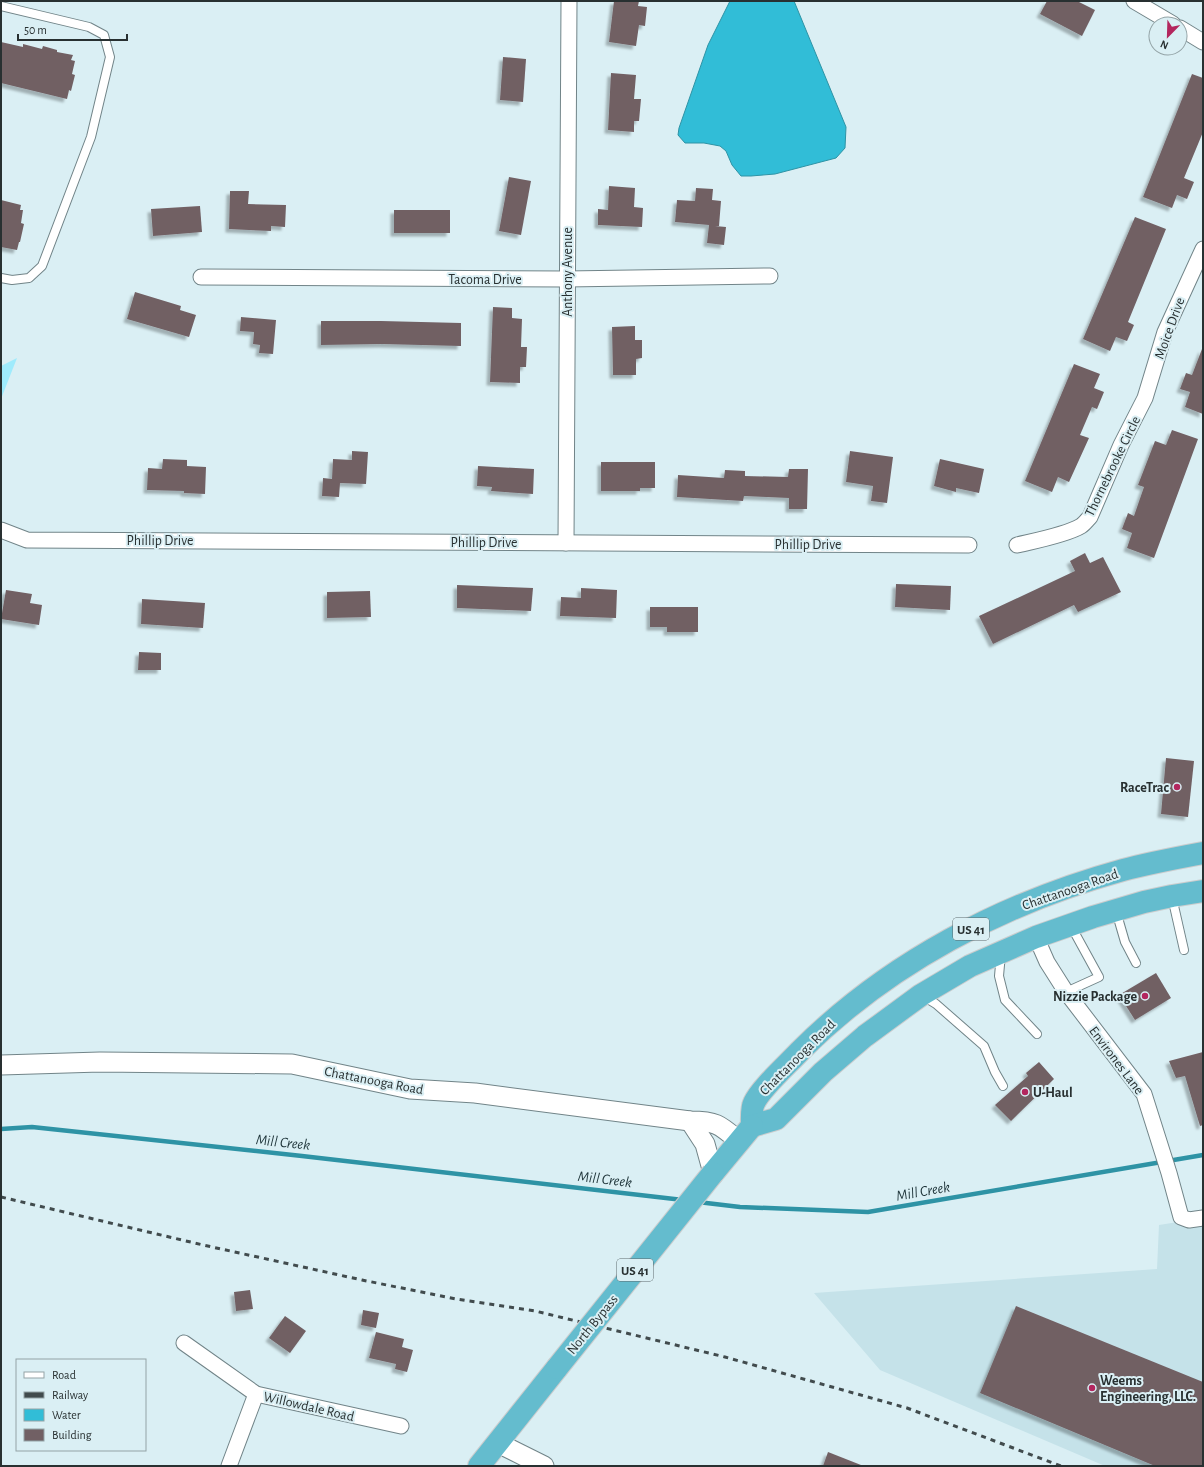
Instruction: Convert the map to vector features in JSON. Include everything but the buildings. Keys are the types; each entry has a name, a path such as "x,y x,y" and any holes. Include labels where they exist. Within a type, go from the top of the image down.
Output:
{"highway":[{"name":"Chattanooga Road","path":"746,1134 753,1104 776,1076 812,1040 866,994 932,950 977,926 1026,903 1074,885 1137,866 1203,853"},
{"name":"Chattanooga Road","path":"746,1134 776,1119 799,1094 842,1054 897,1012 921,995 970,966 1036,937 1115,910 1203,890"},
{"name":"North Bypass","path":"479,1466 713,1173 746,1134"}],"street":[{"name":"Anthony Avenue","path":"566,542 566,279 569,1"},
{"path":"1134,1 1159,16"},
{"path":"1188,33 1203,42"},
{"name":"Moice Drive","path":"1140,409 1146,398 1165,332 1203,249"},
{"name":"Tacoma Drive","path":"201,277 566,279 770,276"},
{"name":"Thornebrooke Circle","path":"1017,545 1040,540 1082,526 1090,517 1095,507 1121,445 1140,409"},
{"name":"Phillip Drive","path":"1,530 27,540 969,545"},
{"name":"Environes Lane","path":"1036,937 1047,962 1066,992 1144,1094 1181,1217 1189,1220 1203,1218"},
{"name":"Chattanooga Road","path":"1,1065 100,1062 292,1064 410,1089 475,1093 690,1121 706,1121 746,1134"},
{"path":"690,1121 705,1144 713,1173"},
{"name":"Willowdale Road","path":"184,1343 256,1394 401,1426"},
{"path":"229,1466 256,1394"},
{"path":"498,1443 544,1466"}],"lane":[{"path":"1,6 89,27 104,36 110,57 91,137 42,266 29,278 12,280 1,278"},
{"path":"1172,896 1184,950"},
{"path":"1115,910 1126,942 1136,963"},
{"path":"1066,992 1099,977 1071,925"},
{"path":"1001,952 999,976 1005,1000 1037,1034"},
{"path":"921,995 936,1004 984,1046 995,1072 1003,1086"}],"shaded area":[{"path":"17,358 1,399 1,366"},
{"path":"1203,1218 1203,1466 1105,1466 880,1370 814,1293 1157,1269 1159,1225"}],"water":[{"path":"730,1 794,1 846,127 845,148 836,158 775,174 741,176 732,165 726,151 720,146 704,143 685,143 678,135 679,128 708,45"}],"waterway":[{"name":"Mill Creek","path":"1,1129 32,1127 302,1156 683,1200"},
{"name":"Mill Creek","path":"698,1202 740,1207 868,1212 1203,1155"}],"railway":[{"path":"1,1197 203,1245 362,1280 456,1299 535,1311 725,1357 907,1408 1061,1466"}],"place":[{"name":"RaceTrac","path":"1177,787"},
{"name":"Nizzie Package","path":"1145,996"},
{"name":"U-Haul","path":"1025,1092"},
{"name":"Weems Engineering, LLC.","path":"1092,1388"}]}
